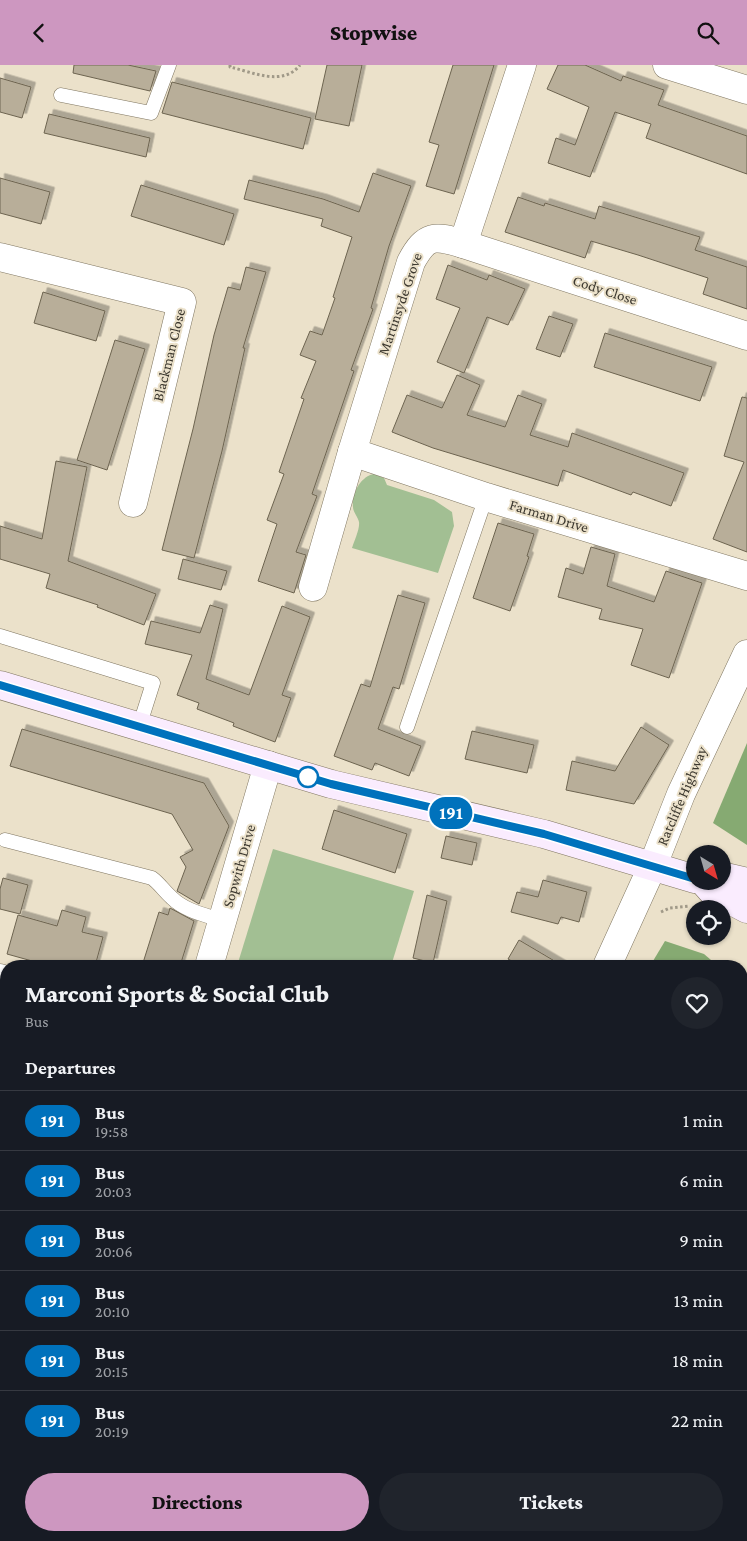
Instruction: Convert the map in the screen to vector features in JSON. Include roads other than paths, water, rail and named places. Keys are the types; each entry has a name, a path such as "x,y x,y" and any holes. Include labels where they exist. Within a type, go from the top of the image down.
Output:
{"street":[{"path":"463,244 522,65"},
{"path":"667,65 747,90"},
{"name":"Martinsyde Grove","path":"313,587 352,452 416,254 420,246 429,239 442,237 463,244"},
{"name":"Cody Close","path":"463,244 747,336"},
{"name":"Blackman Close","path":"0,257 182,301 133,503"},
{"name":"Farman Drive","path":"352,452 486,497 747,576"},
{"name":"Ratcliffe Highway","path":"610,960 654,865 684,785 747,654"},
{"path":"0,685 331,784 544,834 686,876"},
{"name":"Sopwith Drive","path":"211,960 268,765"},
{"path":"731,878 747,882"},
{"path":"711,890 747,909"}],"lane":[{"path":"61,95 151,113 169,65"},
{"path":"408,727 486,497"},
{"path":"0,636 153,683 139,727"},
{"path":"5,840 152,878 163,886 172,898 191,910 223,921"}]}
